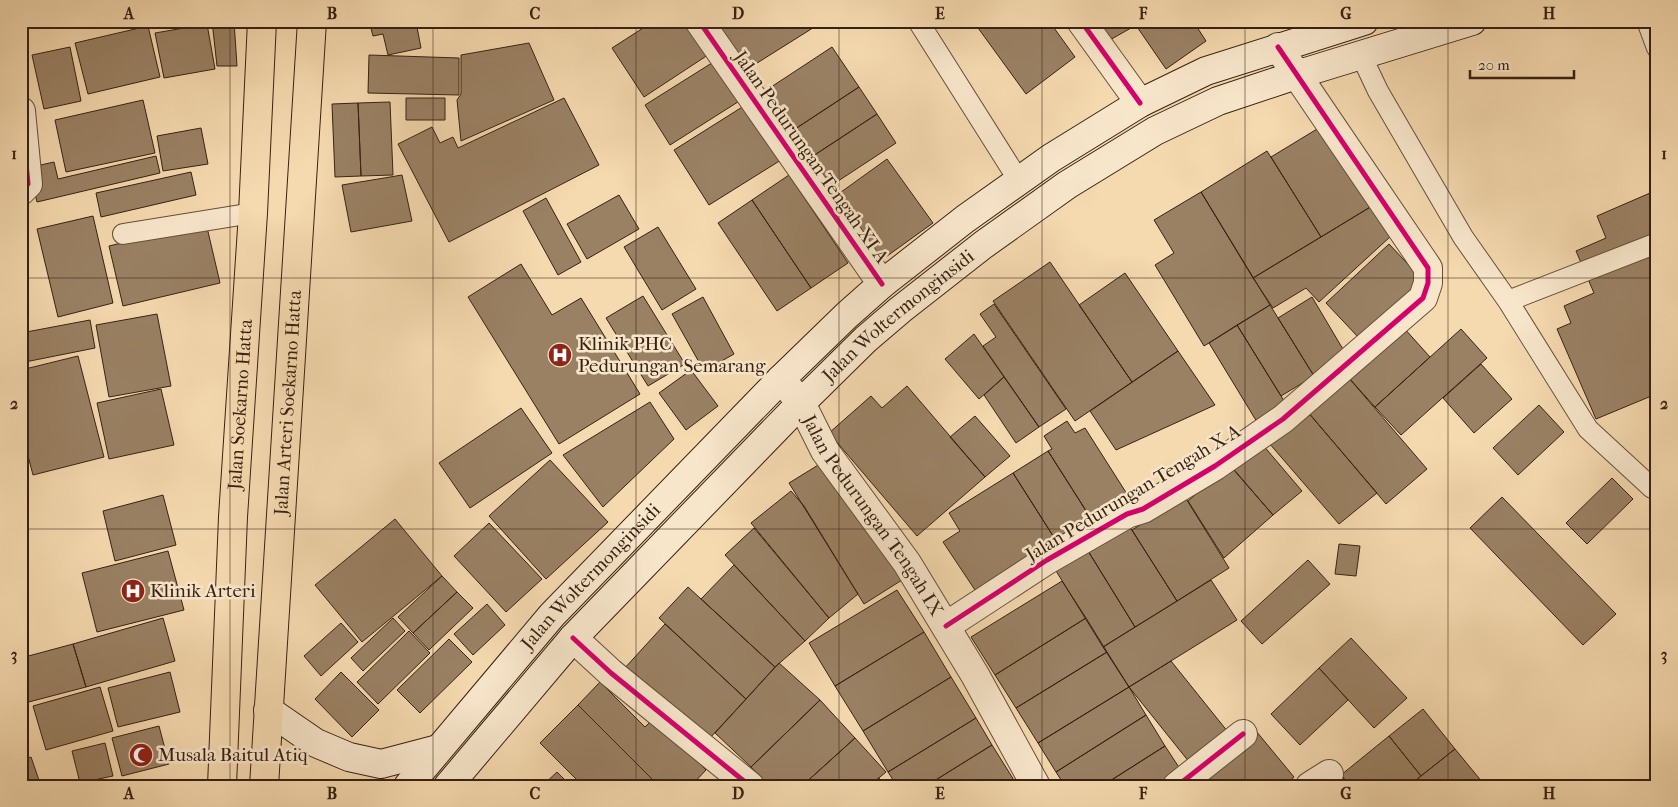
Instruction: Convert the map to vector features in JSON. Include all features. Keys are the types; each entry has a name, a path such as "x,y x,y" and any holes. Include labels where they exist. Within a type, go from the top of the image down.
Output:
{"main road":[{"name":"Jalan Soekarno Hatta","path":"222,786 233,517 253,213 262,21"},
{"name":"Jalan Arteri Soekarno Hatta","path":"264,786 312,21"},
{"name":"Jalan Pedurungan Tengah XI A","path":"699,21 882,284"},
{"path":"1081,21 1140,103"},
{"name":"Jalan Woltermonginsidi","path":"408,786 552,615 781,379 882,284 965,219 1018,181 1051,158 1140,103 1206,72 1278,47 1364,21"},
{"name":"Jalan Woltermonginsidi","path":"448,786 574,638 801,403 866,339 983,245 1067,185 1155,131 1209,105 1296,75 1472,21"},
{"name":"Jalan Pedurungan Tengah X A","path":"946,626 1047,560 1127,514 1143,509 1215,466 1283,419 1422,298 1428,283 1428,268 1278,47"},
{"path":"21,111 24,188"},
{"name":"Jalan Pedurungan Tengah IX","path":"781,379 801,403 825,451 907,563 975,675 1036,786"},
{"path":"574,638 611,673 750,786"},
{"path":"268,710 316,743 349,757 381,764 438,749"},
{"path":"1177,786 1243,734"}],"lane":[{"path":"918,21 1018,181"},
{"path":"1647,21 1657,48"},
{"path":"1361,55 1378,91 1463,237 1508,301 1588,429 1652,488 1657,489"},
{"path":"123,234 253,213"},
{"path":"1508,301 1657,243"}],"building":[{"path":"212,21 234,21 237,66 217,66"},
{"path":"369,21 440,21 417,27 421,48 388,55 383,34 373,36"},
{"path":"589,21 605,21 595,29"},
{"path":"654,21 694,21 714,51 644,97 612,48"},
{"path":"716,21 813,21 816,26 746,70"},
{"path":"973,21 1049,21 1075,57 1026,94"},
{"path":"1087,21 1127,21 1131,28 1101,45"},
{"path":"1133,21 1193,21 1206,41 1166,69"},
{"path":"207,24 215,69 164,78 155,33"},
{"path":"148,26 160,77 88,94 75,43"},
{"path":"529,43 554,100 461,141 457,100 461,94 461,55"},
{"path":"70,47 81,101 44,109 32,55"},
{"path":"832,47 859,87 789,133 762,93"},
{"path":"369,55 459,58 459,95 368,93"},
{"path":"715,61 741,100 670,145 645,105"},
{"path":"859,87 877,114 807,160 789,133"},
{"path":"406,98 445,98 445,120 406,120"},
{"path":"564,98 599,165 449,242 398,144 432,127 440,143 453,137 458,148"},
{"path":"143,100 155,153 66,172 55,120"},
{"path":"390,102 393,175 361,176 358,103"},
{"path":"358,103 361,176 335,177 332,104"},
{"path":"747,104 781,160 709,205 674,150"},
{"path":"877,114 896,143 826,189 807,160"},
{"path":"1322,126 1372,206 1321,237 1271,157"},
{"path":"201,128 208,164 163,171 157,136"},
{"path":"1267,151 1321,237 1253,278 1201,192"},
{"path":"156,156 160,173 37,202 33,185 32,167 54,162 58,179"},
{"path":"887,159 933,223 876,264 830,200"},
{"path":"191,172 196,195 101,217 96,193"},
{"path":"402,175 412,221 351,232 342,185"},
{"path":"789,175 848,263 811,288 752,200"},
{"path":"1657,190 1657,414 1649,397 1596,419 1557,329 1571,323 1564,306 1594,293 1576,251 1606,238 1597,216"},
{"path":"1201,192 1270,305 1204,346 1155,265 1174,253 1154,220"},
{"path":"619,195 639,229 587,259 567,224"},
{"path":"546,198 581,262 558,275 523,211"},
{"path":"752,200 811,288 777,311 718,223"},
{"path":"1372,206 1391,236 1319,302 1306,288 1273,308 1253,278"},
{"path":"93,216 113,303 58,317 37,229"},
{"path":"206,223 220,283 123,306 109,246"},
{"path":"658,227 696,289 662,310 624,247"},
{"path":"1389,244 1422,279 1359,338 1326,303"},
{"path":"1050,262 1132,382 1075,421 993,301"},
{"name":"Klinik PHC Pedurungan Semarang","path":"521,264 552,315 581,298 640,394 559,444 468,297"},
{"path":"1125,273 1178,351 1132,382 1079,305"},
{"path":"643,296 685,364 648,386 606,318"},
{"path":"703,297 734,354 704,371 672,314"},
{"path":"1312,297 1347,356 1314,376 1278,318"},
{"path":"994,304 1066,409 1039,427 983,346 996,337 980,314"},
{"path":"1270,305 1314,376 1281,396 1237,325"},
{"path":"157,314 171,386 109,397 96,325"},
{"path":"90,320 95,348 25,362 21,333"},
{"path":"1237,325 1286,404 1257,422 1209,343"},
{"path":"1403,327 1430,357 1375,407 1348,377"},
{"path":"1461,329 1487,358 1401,435 1375,407"},
{"path":"974,334 1004,377 979,399 945,359"},
{"path":"1178,351 1215,405 1116,450 1090,411"},
{"path":"78,356 104,457 33,475 21,429 21,370"},
{"path":"1481,364 1512,399 1474,433 1443,398"},
{"path":"691,370 718,406 686,430 659,393"},
{"path":"1004,377 1039,427 1016,443 984,395"},
{"path":"1348,377 1427,469 1386,504 1307,411"},
{"path":"907,386 985,477 917,536 829,433 871,396 882,408"},
{"path":"161,389 174,445 109,459 97,403"},
{"path":"650,402 674,439 603,507 563,455"},
{"path":"1539,405 1564,432 1518,475 1493,448"},
{"path":"521,408 552,453 470,508 439,463"},
{"path":"1307,411 1377,493 1339,524 1269,443"},
{"path":"975,416 1010,456 985,477 950,437"},
{"path":"1067,421 1075,433 1085,428 1127,494 1090,517 1048,451 1052,449 1044,436"},
{"path":"1262,444 1302,491 1273,515 1233,469"},
{"path":"1048,451 1090,517 1055,539 1013,473"},
{"path":"828,459 902,580 864,604 789,483"},
{"path":"550,460 608,522 546,579 489,516"},
{"path":"1230,465 1273,515 1224,558 1188,501"},
{"path":"1013,473 1055,539 975,590 943,542 960,531 949,513"},
{"path":"1612,478 1633,499 1587,544 1566,523"},
{"path":"791,491 804,506 858,594 829,618 751,523"},
{"path":"163,495 176,545 115,561 103,511"},
{"path":"1185,497 1229,568 1177,601 1132,530"},
{"path":"1502,497 1616,614 1583,645 1470,528"},
{"path":"395,519 442,576 362,642 315,585"},
{"path":"1126,521 1177,601 1135,627 1085,546"},
{"path":"489,523 542,579 506,612 454,556"},
{"path":"754,528 829,618 805,641 725,555"},
{"path":"1339,544 1360,546 1356,576 1335,574"},
{"path":"1085,546 1135,627 1103,647 1053,566"},
{"name":"Klinik Arteri","path":"168,551 184,610 97,632 82,573"},
{"path":"1308,560 1330,584 1262,644 1241,621"},
{"path":"734,565 805,641 775,667 701,599"},
{"path":"442,576 457,592 413,633 398,617"},
{"path":"1211,580 1237,620 1129,687 1103,647"},
{"path":"1062,581 1086,618 995,675 971,637"},
{"path":"688,587 775,667 746,699 659,618"},
{"path":"897,590 924,632 835,686 809,643"},
{"path":"457,592 473,608 429,650 413,633"},
{"path":"487,604 505,625 473,655 454,634"},
{"path":"163,618 175,661 86,687 73,644"},
{"path":"393,618 405,631 363,671 351,658"},
{"path":"1086,618 1107,652 1016,708 995,675"},
{"path":"341,623 358,642 321,676 304,656"},
{"path":"665,624 746,699 709,739 623,670"},
{"path":"409,631 430,653 378,704 357,682"},
{"path":"924,632 951,677 863,731 835,686"},
{"path":"1351,638 1407,698 1374,728 1319,668"},
{"path":"449,639 472,662 420,713 397,690"},
{"path":"73,644 86,687 21,704 21,658"},
{"path":"1107,652 1129,687 1038,743 1016,708"},
{"path":"1171,661 1228,732 1190,763 1129,687"},
{"path":"779,663 820,700 751,767 715,733"},
{"path":"1319,668 1348,700 1300,745 1271,714"},
{"path":"170,672 180,712 118,727 108,688"},
{"path":"341,672 379,710 352,737 315,699"},
{"path":"951,677 976,718 888,772 863,731"},
{"path":"600,682 645,727 654,718 706,770 691,786 659,786 578,705"},
{"path":"100,687 113,731 46,750 33,706"},
{"path":"1129,687 1146,715 1056,772 1038,743"},
{"path":"820,700 855,738 802,786 769,786 751,767"},
{"path":"578,705 659,786 583,786 540,743"},
{"path":"1423,709 1455,749 1421,776 1389,736"},
{"path":"1146,715 1165,746 1102,786 1065,786 1056,772"},
{"path":"976,718 992,745 926,786 897,786 888,772"},
{"name":"Musala Baitul Atiq","path":"159,726 169,764 122,776 112,738"},
{"path":"1256,731 1294,777 1284,786 1206,786 1199,777"},
{"path":"1389,736 1421,776 1409,786 1350,786 1341,775"},
{"path":"855,738 886,772 869,786 802,786"},
{"path":"105,743 113,776 80,783 72,751"},
{"path":"992,745 1017,785 926,786"},
{"path":"1165,746 1184,775 1170,786 1102,786"},
{"path":"1455,749 1483,783 1480,786 1412,786 1411,784"},
{"path":"31,757 41,786 21,786 21,761"},
{"path":"557,772 571,786 542,786"},
{"path":"1657,772 1657,786 1646,786"},
{"path":"1341,775 1350,786 1328,786"},
{"path":"879,778 884,786 869,786"},
{"path":"697,779 704,786 691,786"},
{"path":"163,780 164,786 138,786"}],"cycle path":[{"path":"699,21 882,284"},
{"path":"1081,21 1140,103"},
{"path":"946,626 1047,560 1127,514 1143,509 1215,466 1283,419 1423,298 1428,283 1428,268 1278,47"},
{"path":"21,111 28,184 21,191"},
{"path":"573,638 611,673 750,786"},
{"path":"1177,786 1243,734"}],"place":[{"name":"Klinik PHC Pedurungan Semarang","path":"560,355"},
{"name":"Klinik Arteri","path":"133,591"},
{"name":"Musala Baitul Atiq","path":"141,755"}]}
